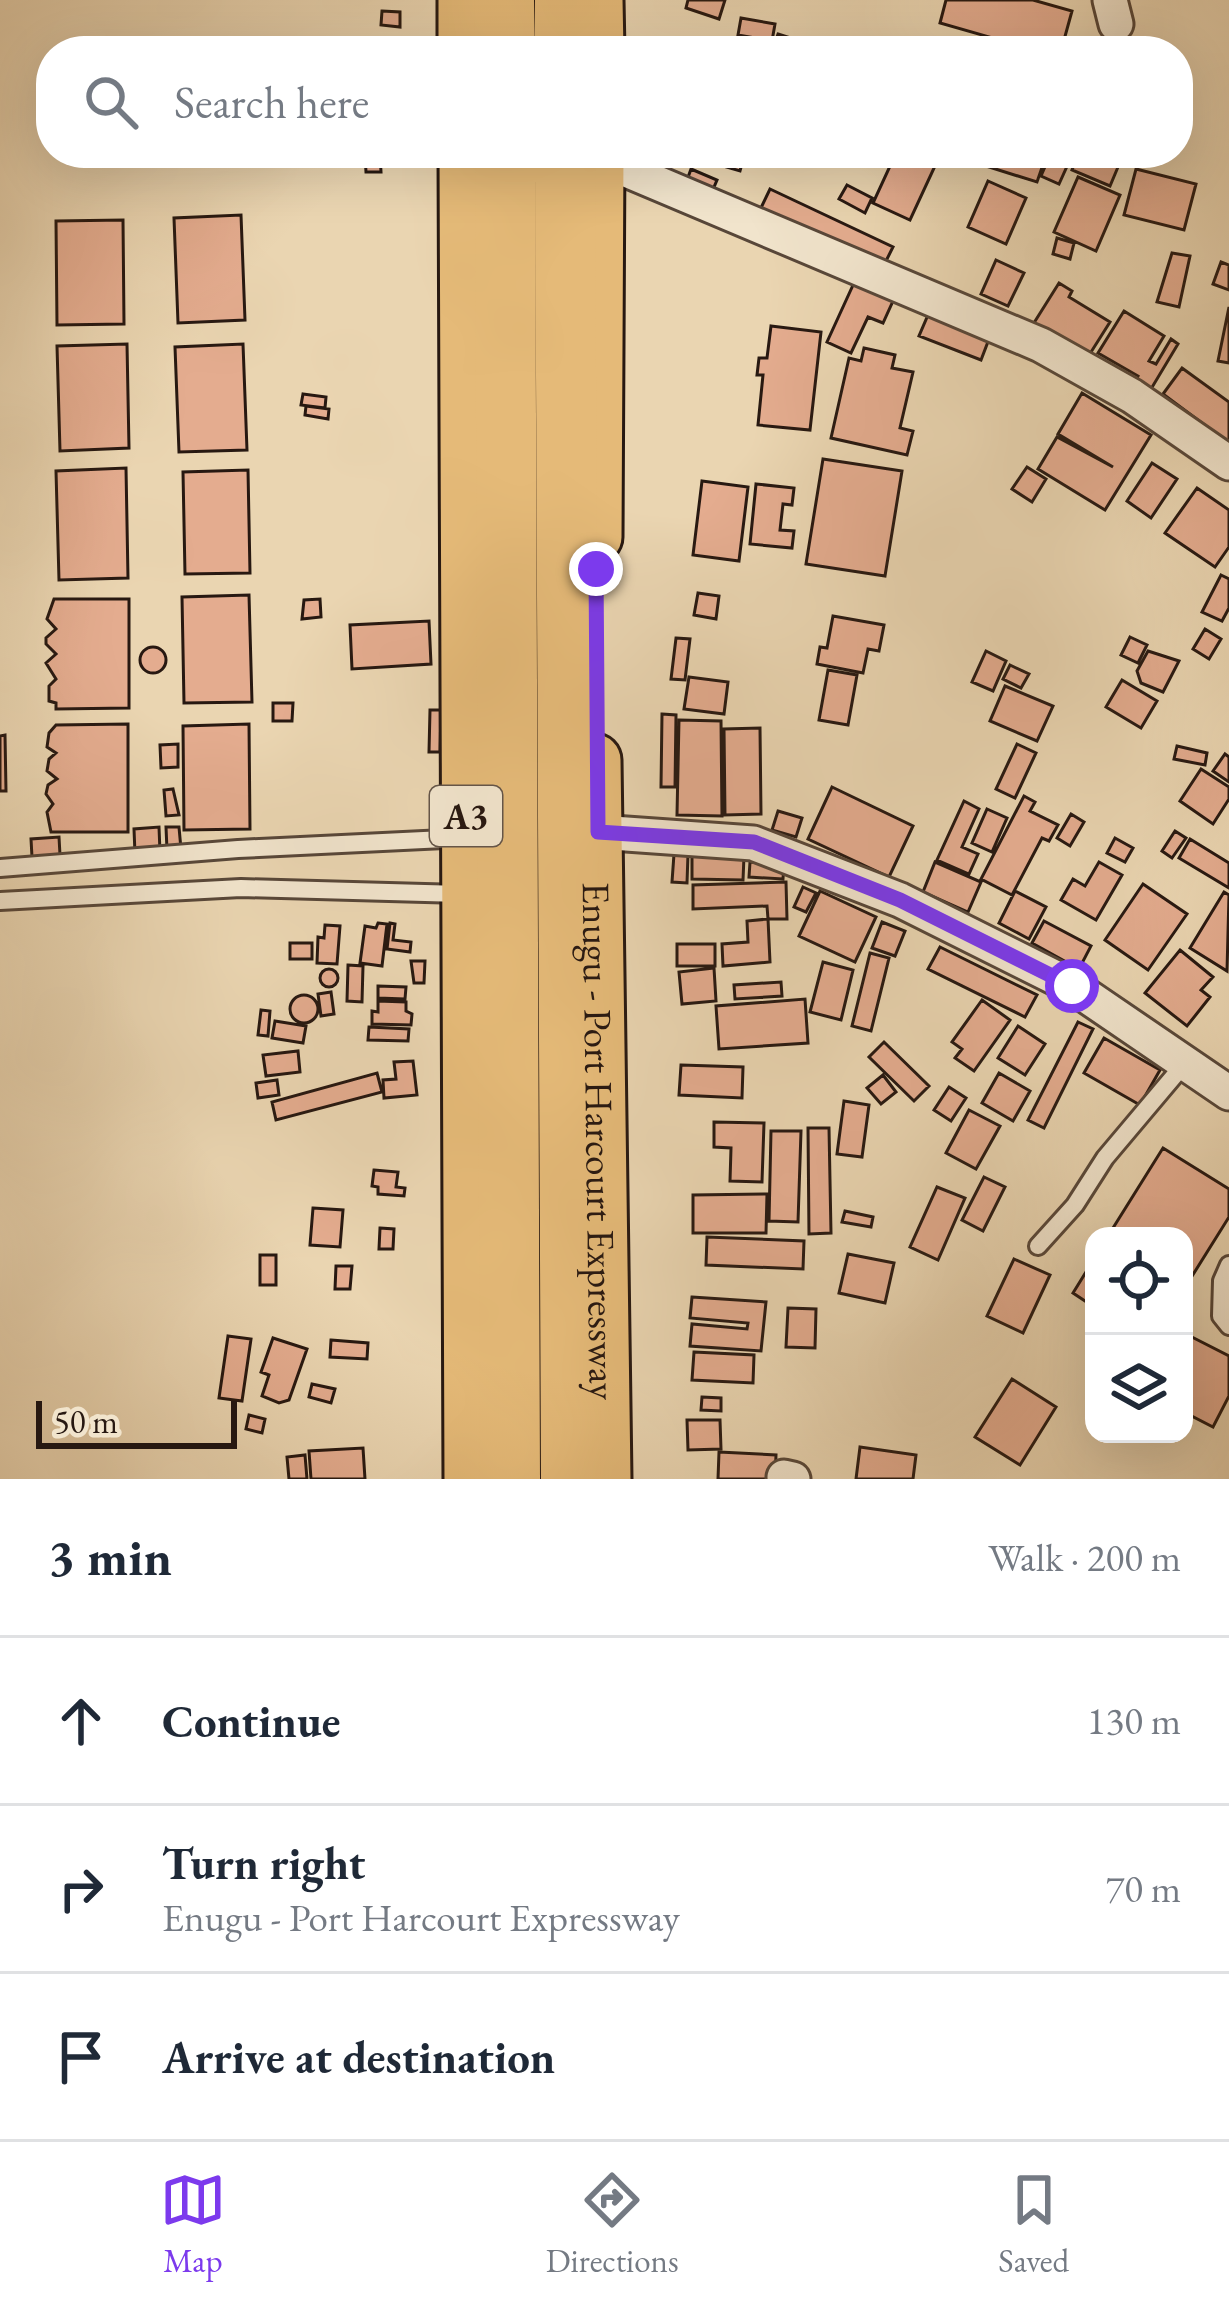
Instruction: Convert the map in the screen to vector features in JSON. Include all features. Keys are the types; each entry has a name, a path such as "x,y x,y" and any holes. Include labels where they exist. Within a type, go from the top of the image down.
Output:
{"highway":[{"path":"505,0 505,36"},
{"path":"565,0 565,36"},
{"name":"A3","path":"505,168 510,1479"},
{"name":"Enugu - Port Harcourt Expressway","path":"572,1479 587,168"}],"main road":[{"path":"464,0 464,36"},
{"path":"597,0 598,36"},
{"name":"A3","path":"465,168 470,1479"},
{"name":"Enugu - Port Harcourt Expressway","path":"587,168 605,1479"}],"street":[{"path":"620,168 1041,346 1132,396 1229,464"},
{"path":"598,832 754,842 900,900 1072,986 1229,1093"}],"lane":[{"path":"0,868 238,849 466,838"},
{"path":"0,901 241,888 466,894"},
{"path":"1038,1246 1185,1063"},
{"path":"1229,1265 1222,1281 1221,1316 1229,1326"}],"building":[{"path":"688,0 725,0 719,19 686,8"},
{"path":"946,0 1033,0 1072,11 1065,36 986,36 940,23"},
{"path":"382,11 400,12 400,27 381,25"},
{"path":"741,18 775,24 773,36 738,35"},
{"path":"889,168 934,168 910,220 873,203"},
{"path":"992,168 1042,168 1037,182"},
{"path":"1044,168 1066,168 1059,184 1041,176"},
{"path":"1073,168 1118,168 1110,186"},
{"path":"691,169 717,180 711,194 686,183"},
{"path":"1136,169 1196,184 1184,230 1124,215"},
{"path":"1078,177 1120,195 1096,251 1054,232"},
{"path":"988,181 1026,198 1006,244 968,227"},
{"path":"847,185 872,198 865,213 839,199"},
{"path":"770,189 893,247 881,271 758,214"},
{"path":"241,215 245,320 178,323 174,218"},
{"path":"123,220 124,324 57,325 56,221"},
{"path":"1057,238 1074,243 1070,259 1053,254"},
{"path":"1172,253 1190,256 1179,307 1157,302"},
{"path":"996,260 1024,273 1008,306 981,294"},
{"path":"1221,262 1229,265 1229,290 1213,284"},
{"path":"854,283 893,301 883,323 868,317 851,353 827,342"},
{"path":"1059,283 1072,291 1069,297 1110,322 1086,360 1032,326"},
{"path":"1229,307 1229,363 1218,361"},
{"path":"1124,311 1164,336 1149,361 1156,364 1171,339 1178,344 1151,389 1098,353"},
{"path":"928,315 989,339 981,360 919,336"},
{"path":"771,326 821,332 810,430 758,425 763,375 757,375 759,358 767,358"},
{"path":"127,344 129,448 60,451 57,346"},
{"path":"243,344 247,450 179,452 175,347"},
{"path":"864,348 895,355 892,368 913,372 900,428 913,431 907,455 831,438 849,358 861,361"},
{"path":"1182,368 1229,402 1229,443 1163,394"},
{"path":"1082,393 1151,435 1105,510 1038,469 1057,437 1113,467 1058,434"},
{"path":"303,394 326,397 325,408 301,405"},
{"path":"306,406 329,409 328,419 305,415"},
{"path":"823,459 902,471 885,576 806,564"},
{"path":"1152,463 1177,479 1151,518 1127,501"},
{"path":"1027,467 1046,479 1032,502 1012,489"},
{"path":"126,468 128,578 59,580 56,471"},
{"path":"248,470 250,573 185,574 183,472"},
{"path":"702,481 748,487 739,561 693,555"},
{"path":"756,484 794,488 792,505 783,504 780,530 794,531 792,548 750,544"},
{"path":"1197,488 1229,510 1229,547 1215,567 1165,533"},
{"path":"1221,575 1229,579 1229,608 1222,621 1202,612"},
{"path":"698,593 719,596 716,619 694,615"},
{"path":"249,595 252,702 184,703 182,597"},
{"path":"54,599 129,599 129,708 56,709 56,703 49,701 49,686 56,679 46,663 56,654 46,638 56,629 47,619"},
{"path":"320,599 321,617 302,619 304,600"},
{"path":"833,616 884,625 879,651 868,649 863,673 817,664 820,647 827,648"},
{"path":"429,621 431,664 352,669 350,625"},
{"path":"1205,629 1221,639 1209,659 1193,649"},
{"path":"1130,637 1147,645 1138,663 1121,655"},
{"path":"676,638 690,639 685,680 671,679"},
{"path":"153,647 166,660 153,673 140,660"},
{"path":"986,651 1006,661 993,691 972,682"},
{"path":"1148,651 1179,661 1163,692 1141,683 1137,671"},
{"path":"1010,665 1029,674 1021,688 1003,679"},
{"path":"828,670 857,675 848,725 819,720"},
{"path":"689,677 728,682 724,714 684,709"},
{"path":"1122,680 1157,701 1141,728 1106,707"},
{"path":"1005,686 1053,706 1037,741 990,721"},
{"path":"273,703 293,703 292,721 273,721"},
{"path":"430,710 441,710 440,752 429,752"},
{"path":"662,714 676,715 675,787 661,787"},
{"path":"679,720 721,721 722,816 677,815"},
{"path":"128,724 128,832 51,832 47,812 53,804 46,794 48,785 57,779 47,771 56,753 47,747 49,733 56,725"},
{"path":"249,724 250,829 184,830 183,726"},
{"path":"760,728 761,814 725,815 724,729"},
{"path":"5,735 6,791 0,791 0,736"},
{"path":"178,744 178,767 161,768 160,745"},
{"path":"1017,744 1036,753 1015,798 996,789"},
{"path":"1177,746 1207,753 1205,765 1174,759"},
{"path":"1225,754 1229,757 1229,782 1213,771"},
{"path":"1201,769 1229,787 1229,799 1213,824 1180,801"},
{"path":"832,787 913,826 889,877 808,839"},
{"path":"173,789 179,815 166,816 164,790"},
{"path":"1024,796 1035,802 1030,811 1058,825 1049,841 1042,838 1012,895 981,879"},
{"path":"964,801 979,809 962,847 978,854 969,874 937,860"},
{"path":"987,809 1007,818 992,852 972,843"},
{"path":"778,811 802,818 796,837 772,830"},
{"path":"1071,814 1084,822 1070,846 1057,838"},
{"path":"159,827 160,852 135,854 134,829"},
{"path":"166,827 179,827 181,849 167,850"},
{"path":"1175,831 1186,838 1172,858 1162,851"},
{"path":"59,837 60,855 32,857 31,839"},
{"path":"1115,838 1133,848 1125,862 1107,853"},
{"path":"1190,839 1229,863 1229,888 1179,858"},
{"path":"674,854 688,854 687,883 672,882"},
{"path":"692,855 744,856 743,880 692,879"},
{"path":"750,862 784,864 783,879 749,877"},
{"path":"935,862 981,882 968,912 923,892"},
{"path":"1099,862 1122,875 1096,920 1061,900 1073,879 1085,886"},
{"path":"786,882 787,919 768,919 767,906 693,909 693,885"},
{"path":"1143,884 1187,914 1148,970 1105,940"},
{"path":"803,887 816,893 806,912 794,907"},
{"path":"820,891 876,917 855,962 799,936"},
{"path":"1015,891 1046,907 1029,939 999,923"},
{"path":"1224,892 1229,895 1227,971 1190,948"},
{"path":"768,919 770,962 723,966 722,944 748,942 747,921"},
{"path":"1044,921 1091,946 1079,969 1032,943"},
{"path":"882,922 905,931 895,956 872,948"},
{"path":"378,923 387,924 382,966 360,963 365,926 376,928"},
{"path":"390,923 395,924 393,940 411,942 410,952 387,949"},
{"path":"325,925 340,926 337,964 317,963 318,937 324,938"},
{"path":"290,943 312,943 312,959 290,959"},
{"path":"677,944 715,944 715,966 677,966"},
{"path":"940,947 1037,995 1025,1017 928,969"},
{"path":"1180,950 1213,977 1201,990 1210,997 1187,1026 1145,993"},
{"path":"870,953 889,958 871,1031 852,1026"},
{"path":"411,961 425,961 424,983 414,983"},
{"path":"823,962 853,970 841,1020 810,1012"},
{"path":"348,965 363,966 362,1002 347,1001"},
{"path":"714,968 716,1001 682,1004 679,972"},
{"path":"329,969 338,978 329,987 320,978"},
{"path":"781,982 782,996 735,999 734,985"},
{"path":"378,986 406,987 405,999 378,998"},
{"path":"331,992 334,1014 321,1016 318,994"},
{"path":"304,995 314,999 318,1009 314,1019 304,1023 294,1019 290,1009 294,999"},
{"path":"805,999 808,1043 719,1049 716,1006"},
{"path":"982,1000 1010,1020 974,1071 955,1058 962,1049 952,1042"},
{"path":"378,1001 406,1002 411,1025 372,1024"},
{"path":"261,1010 270,1011 268,1036 258,1035"},
{"path":"275,1021 306,1026 303,1043 272,1038"},
{"path":"1078,1022 1093,1029 1044,1128 1028,1120"},
{"path":"1018,1026 1045,1044 1025,1075 998,1058"},
{"path":"369,1027 409,1029 408,1041 368,1040"},
{"path":"1104,1038 1160,1070 1140,1105 1084,1073"},
{"path":"884,1042 929,1086 914,1101 869,1057"},
{"path":"298,1051 300,1072 266,1076 263,1055"},
{"path":"413,1061 417,1095 384,1098 383,1080 396,1079 394,1062"},
{"path":"681,1065 743,1067 742,1098 679,1095"},
{"path":"377,1073 382,1092 276,1120 272,1102"},
{"path":"999,1073 1030,1091 1013,1121 982,1103"},
{"path":"883,1075 896,1092 881,1104 867,1088"},
{"path":"277,1080 279,1095 258,1098 256,1083"},
{"path":"949,1087 966,1098 951,1121 934,1110"},
{"path":"844,1101 869,1105 862,1157 837,1154"},
{"path":"969,1110 1000,1126 976,1169 946,1153"},
{"path":"714,1122 764,1123 762,1182 730,1181 731,1148 714,1147"},
{"path":"808,1128 829,1128 831,1233 809,1234"},
{"path":"771,1131 801,1131 798,1222 769,1221"},
{"path":"1163,1148 1229,1189 1229,1217 1193,1275 1193,1227 1114,1227"},
{"path":"374,1170 398,1172 396,1187 405,1188 404,1196 378,1194 378,1187 372,1186"},
{"path":"984,1177 1005,1187 983,1231 962,1220"},
{"path":"937,1187 965,1198 938,1260 910,1247"},
{"path":"767,1194 766,1233 693,1233 693,1195"},
{"path":"313,1208 343,1210 340,1247 310,1245"},
{"path":"845,1211 873,1217 871,1227 842,1222"},
{"path":"380,1228 394,1229 393,1249 379,1249"},
{"path":"707,1237 804,1241 803,1269 706,1265"},
{"path":"848,1254 894,1263 885,1303 839,1293"},
{"path":"260,1255 276,1255 276,1285 260,1285"},
{"path":"1014,1259 1050,1275 1023,1333 987,1316"},
{"path":"336,1266 352,1266 350,1289 335,1289"},
{"path":"1085,1274 1085,1301 1073,1293"},
{"path":"692,1297 766,1302 761,1351 690,1346 692,1324 747,1329 748,1323 690,1318"},
{"path":"788,1308 816,1309 815,1348 786,1347"},
{"path":"228,1336 251,1339 242,1401 219,1398"},
{"path":"273,1338 307,1349 289,1400 279,1403 262,1396 269,1375 261,1372"},
{"path":"1193,1338 1229,1356 1229,1396 1213,1427 1193,1417"},
{"path":"331,1340 368,1343 367,1359 330,1357"},
{"path":"694,1352 754,1355 753,1383 692,1380"},
{"path":"1012,1379 1056,1407 1020,1465 975,1437"},
{"path":"312,1384 335,1389 331,1403 309,1397"},
{"path":"702,1397 721,1398 721,1411 701,1410"},
{"path":"249,1415 265,1419 262,1433 246,1429"},
{"path":"687,1420 720,1420 721,1449 688,1450"},
{"path":"860,1447 916,1455 913,1479 856,1479"},
{"path":"363,1448 365,1479 311,1479 309,1451"},
{"path":"719,1452 776,1455 775,1479 718,1479"},
{"path":"305,1455 307,1479 289,1479 287,1457"}],"route":[{"path":"596,569 598,832 754,842 900,900 1072,986"}]}
